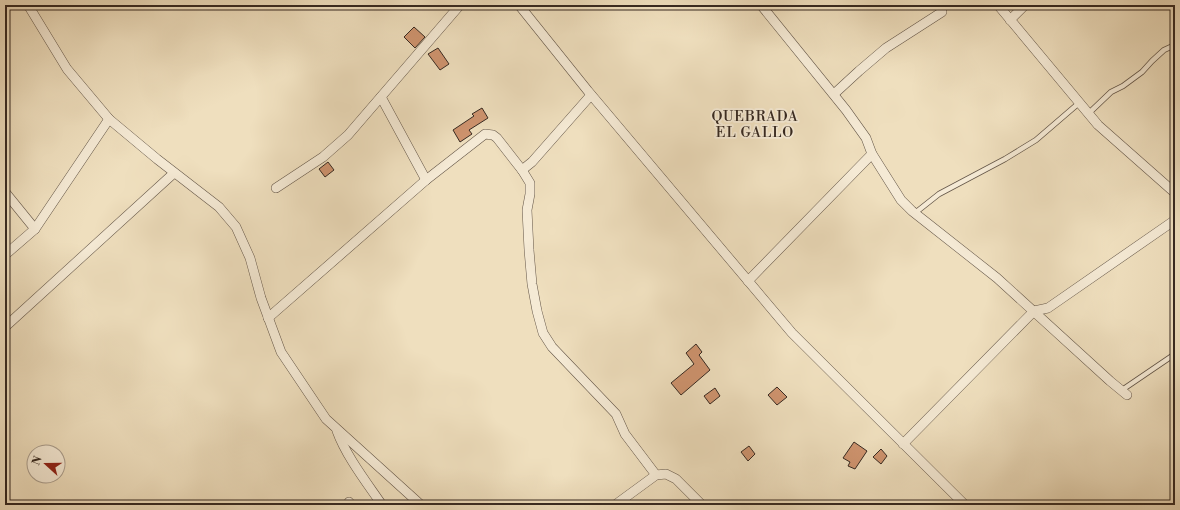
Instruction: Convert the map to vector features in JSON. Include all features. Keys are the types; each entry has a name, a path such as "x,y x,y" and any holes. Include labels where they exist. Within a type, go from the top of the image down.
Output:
{"street":[{"path":"28,5 67,69 109,118 174,173 219,207 236,227 250,258 261,298 281,352 326,419 421,505"},
{"path":"276,188 337,146 460,5"},
{"path":"762,5 834,94 866,138 872,154 902,200 915,213 997,278 1124,392"},
{"path":"998,5 1098,125 1175,193"},
{"path":"1010,20 1025,5"},
{"path":"524,7 591,95 792,333 965,505"},
{"path":"834,94 886,48 942,12"},
{"path":"522,170 532,162 591,95"},
{"path":"381,97 426,180"},
{"path":"5,255 35,229 109,118"},
{"path":"268,318 426,180 485,134 490,133 497,138 522,170 530,183 530,194 527,210 532,284 543,333 552,347 616,414 625,434 656,475"},
{"path":"748,281 872,154"},
{"path":"5,327 174,173"},
{"path":"5,192 35,229"},
{"path":"903,444 1034,311 1048,308 1175,220"},
{"path":"336,429 340,439 365,481 382,505"},
{"path":"614,505 656,475 666,474 676,479 702,505"}],"lane":[{"path":"1088,114 1111,92 1142,72 1164,50 1175,45"},
{"path":"915,213 939,194 1005,159 1036,140 1079,102"},
{"path":"1124,392 1175,354"}],"building":[{"path":"414,27 425,37 415,48 404,37"},
{"path":"438,48 449,64 440,70 428,54"},
{"path":"482,108 488,118 469,130 472,134 460,142 453,130 474,116 472,114"},
{"path":"328,162 334,170 325,177 319,169"},
{"path":"696,344 702,352 699,355 710,370 681,395 671,383 694,364 686,353"},
{"path":"777,387 787,397 777,405 768,395"},
{"path":"715,388 720,396 710,404 704,396"},
{"path":"854,442 867,451 855,469 848,466 850,462 843,458"},
{"path":"749,446 755,454 748,461 741,452"},
{"path":"881,449 887,456 881,464 873,457"}],"district":[{"name":"QUEBRADA EL GALLO","path":"755,124"}]}
